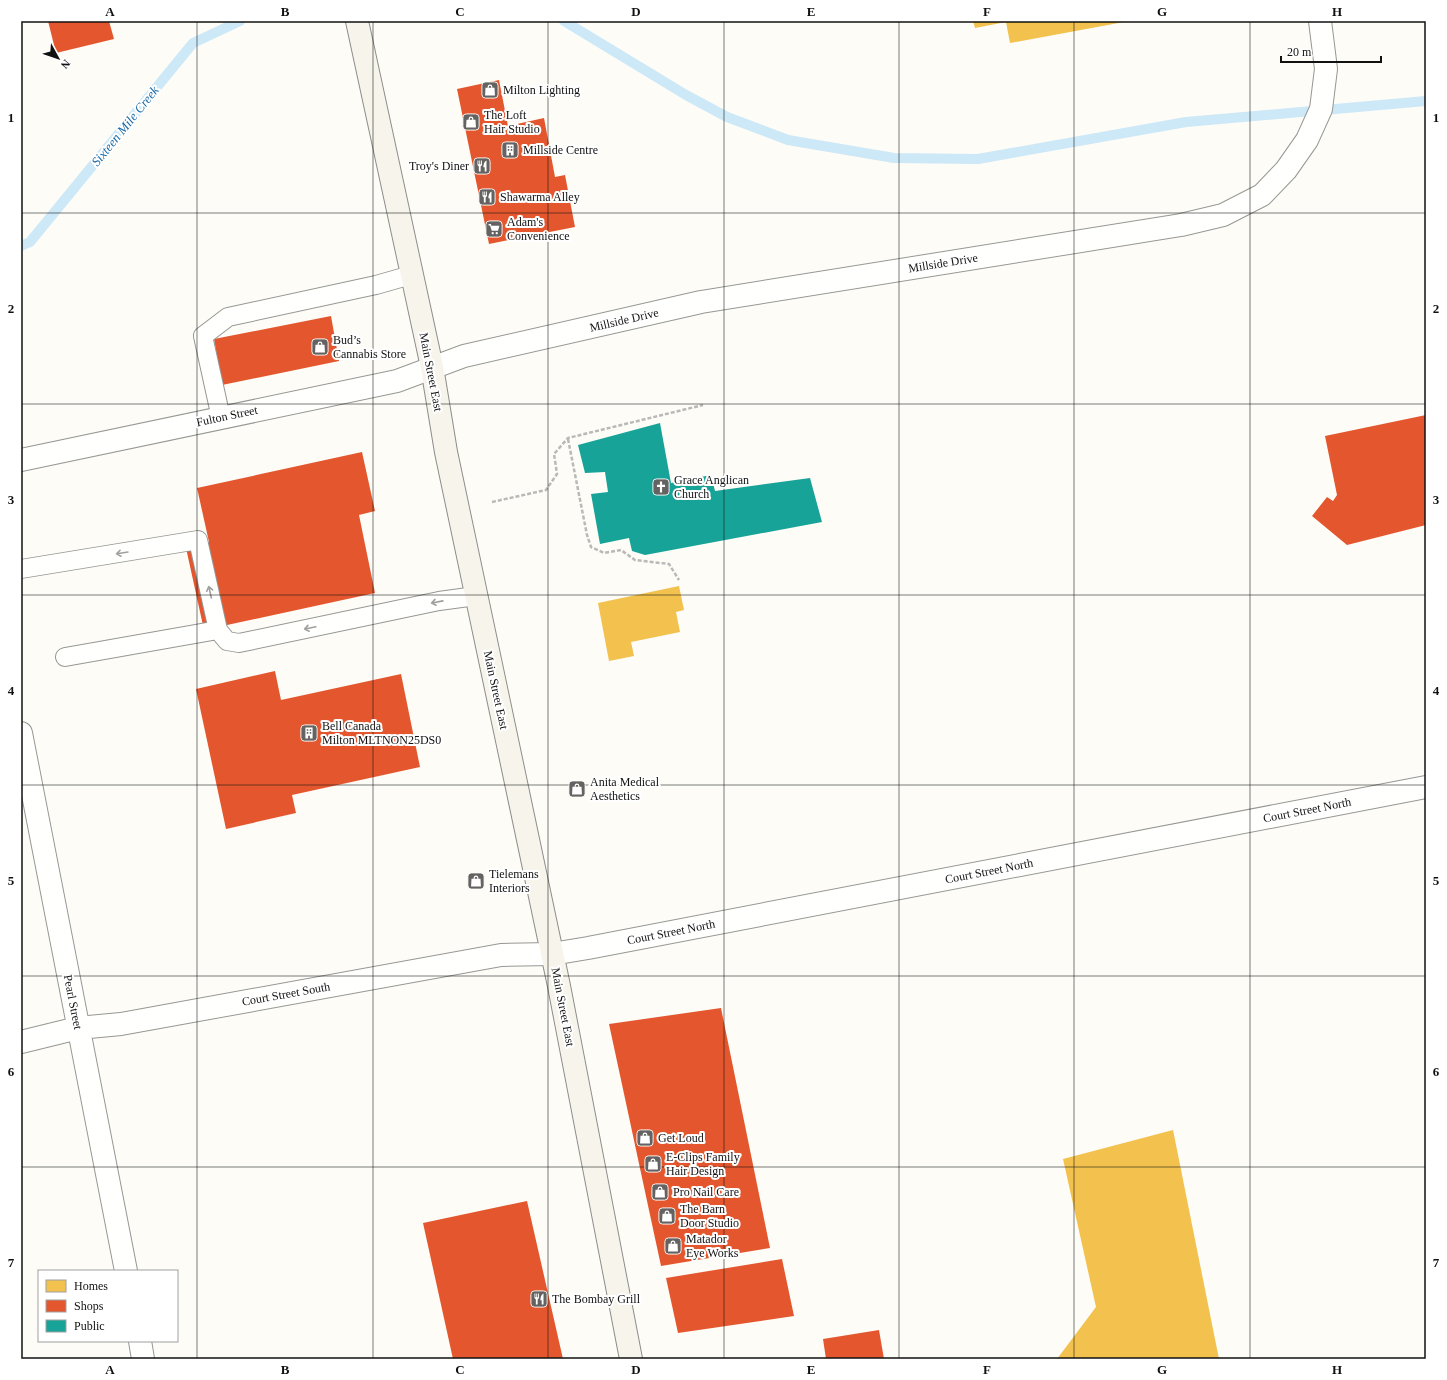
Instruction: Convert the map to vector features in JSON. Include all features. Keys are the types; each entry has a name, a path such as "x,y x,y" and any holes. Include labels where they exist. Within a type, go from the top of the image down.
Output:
{"main road":[{"name":"Main Street East","path":"357,21 411,276 432,367 446,452 552,954 631,1359"}],"street":[{"name":"Millside Drive","path":"432,367 464,356 701,302 1181,224 1223,215 1262,195 1286,170 1307,140 1321,109 1324,90 1326,69 1320,21"},
{"name":"Fulton Street","path":"21,460 397,381 432,367"},
{"name":"Pearl Street","path":"21,734 126,1270"},
{"name":"Court Street North","path":"552,954 1426,787"},
{"name":"Court Street South","path":"21,1042 78,1028 121,1024 501,955 552,954"},
{"path":"140,1342 144,1359"}],"lane":[{"path":"221,418 203,336 228,317 411,276"},
{"path":"21,569 198,540 218,630 227,640 239,643 440,601 476,596"},
{"path":"64,656 218,630"}],"path":[{"path":"492,502 546,490 557,474 554,454 568,438 703,405"},
{"path":"568,438 591,547 604,553 621,550 635,560 669,564 679,580"}],"building: Homes":[{"path":"973,21 1124,22 1010,43 1006,22 975,28"},
{"path":"679,586 684,610 676,612 680,632 631,642 634,656 609,661 598,603"},
{"path":"1173,1130 1219,1359 1057,1359 1096,1307 1063,1159"}],"building: Shops":[{"path":"48,21 109,21 114,39 56,53"},
{"name":"Millside Centre","path":"499,80 508,126 544,118 555,177 565,175 575,227 489,244 457,89"},
{"path":"331,316 339,361 222,385 214,339"},
{"path":"1426,415 1426,525 1347,545 1312,516 1327,497 1333,501 1337,495 1325,436"},
{"path":"362,452 375,511 359,515 375,593 204,630 186,548 209,542 197,488"},
{"name":"Bell Canada Milton MLTNON25DS0","path":"275,671 281,700 401,674 420,767 292,795 296,813 226,829 196,689"},
{"path":"721,1008 770,1248 661,1266 609,1024"},
{"path":"527,1201 563,1359 453,1359 423,1223"},
{"path":"782,1259 794,1316 678,1333 666,1278"},
{"path":"879,1330 884,1359 826,1359 823,1339"}],"building: Public":[{"name":"Grace Anglican Church","path":"660,423 671,483 711,475 715,491 810,478 822,522 645,555 632,551 629,538 600,544 591,494 608,492 605,472 585,473 578,445"}],"waterway":[{"name":"Sixteen Mile Creek","path":"21,246 30,242 193,43 240,21"},
{"path":"564,21 686,95 727,117 788,140 894,158 978,159 1186,122 1426,101"}],"place":[{"name":"Milton Lighting","path":"490,90"},
{"name":"The Loft Hair Studio","path":"471,122"},
{"name":"Millside Centre","path":"510,150"},
{"name":"Troy's Diner","path":"482,166"},
{"name":"Shawarma Alley","path":"487,197"},
{"name":"Adam's Convenience","path":"494,229"},
{"name":"Bud’s Cannabis Store","path":"320,347"},
{"name":"Grace Anglican Church","path":"661,487"},
{"name":"Bell Canada Milton MLTNON25DS0","path":"309,733"},
{"name":"Anita Medical Aesthetics","path":"577,789"},
{"name":"Tielemans Interiors","path":"476,881"},
{"name":"Get Loud","path":"645,1138"},
{"name":"E-Clips Family Hair Design","path":"653,1164"},
{"name":"Pro Nail Care","path":"660,1192"},
{"name":"The Barn Door Studio","path":"667,1216"},
{"name":"Matador Eye Works","path":"673,1246"},
{"name":"The Bombay Grill","path":"539,1299"}]}
